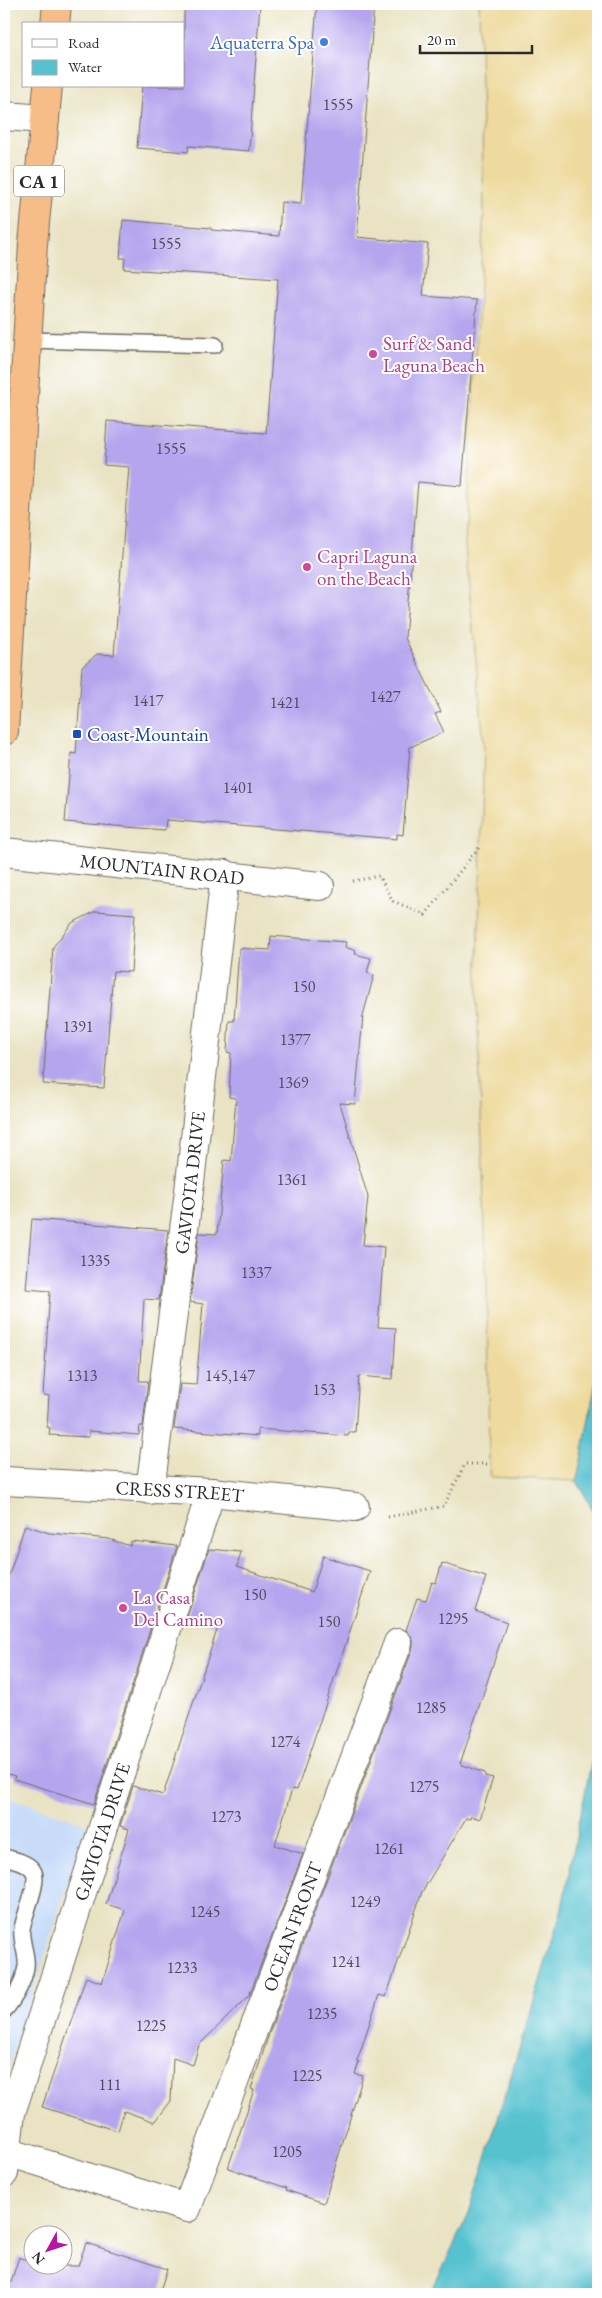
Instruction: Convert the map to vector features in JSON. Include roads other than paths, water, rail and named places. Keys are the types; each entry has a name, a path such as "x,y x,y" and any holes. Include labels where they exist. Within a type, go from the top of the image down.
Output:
{"highway":[{"path":"55,22 57,4"},
{"name":"CA 1","path":"4,731 27,340 48,88"}],"street":[{"path":"4,116 44,119"},
{"name":"MOUNTAIN ROAD","path":"4,852 225,874 320,886"},
{"name":"GAVIOTA DRIVE","path":"150,1490 189,1191 225,874"},
{"name":"CRESS STREET","path":"4,1481 211,1492 355,1507"},
{"name":"GAVIOTA DRIVE","path":"4,2158 11,2113 211,1492"},
{"name":"OCEAN FRONT","path":"4,2158 187,2208 398,1643"}],"lane":[{"path":"27,340 215,345"},
{"path":"4,1857 22,1862 31,1868 35,1874 35,1883 22,1930 26,1966 18,1994 4,2011"}],"water":[{"path":"598,1371 598,1519 577,1481"},
{"path":"598,1708 598,2294 430,2294 469,2213 561,1912 593,1754"}],"place":[{"name":"Aquaterra Spa","path":"324,42"},
{"name":"Surf & Sand Laguna Beach","path":"373,354"},
{"name":"Capri Laguna on the Beach","path":"307,567"},
{"name":"Coast-Mountain","path":"77,734"},
{"name":"La Casa Del Camino","path":"123,1608"}]}
